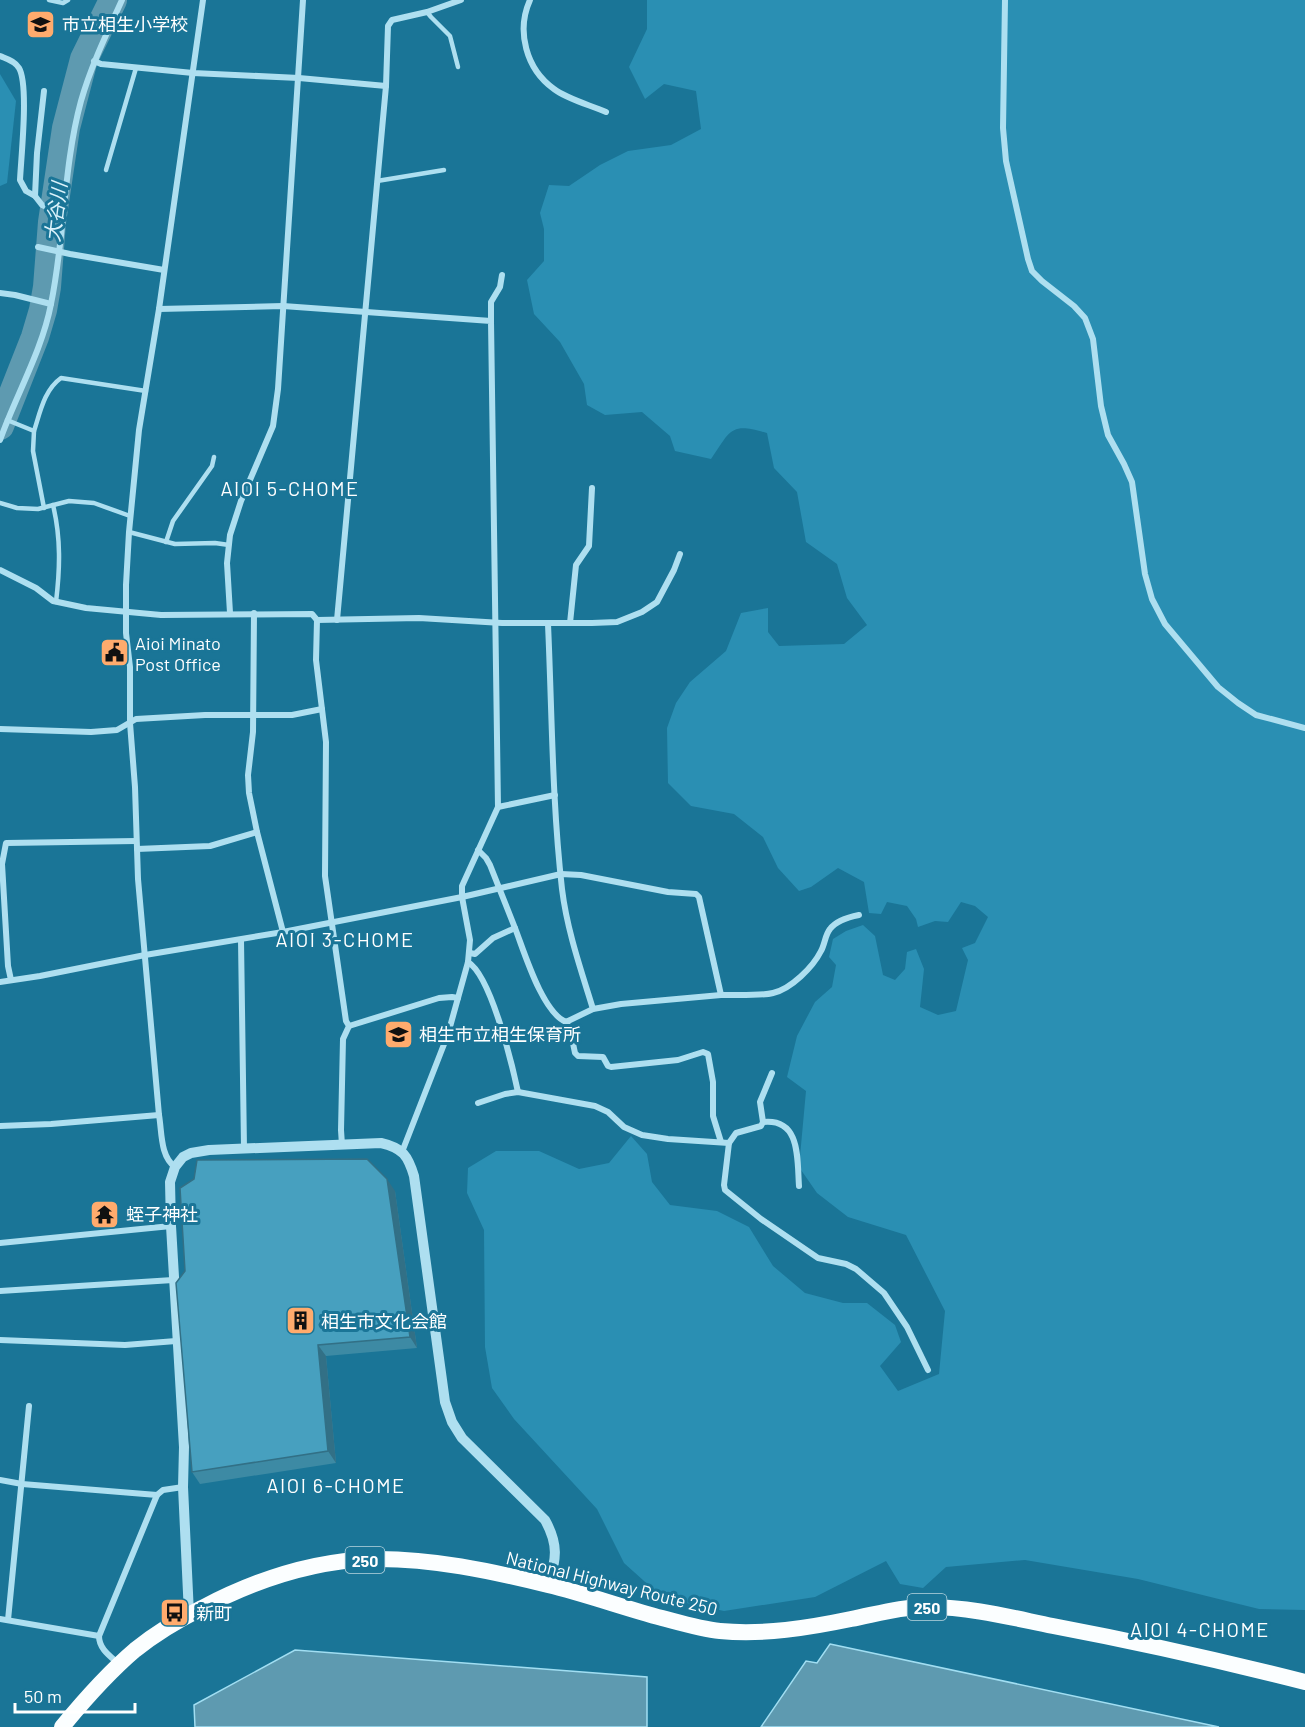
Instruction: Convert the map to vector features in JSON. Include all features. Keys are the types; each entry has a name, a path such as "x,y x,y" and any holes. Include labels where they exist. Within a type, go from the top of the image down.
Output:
{"highway":[{"name":"National Highway Route 250","path":"62,1727 94,1689 120,1664 174,1622 259,1581 307,1567 371,1559 432,1562 549,1585 679,1623 716,1631 770,1631 813,1626 908,1607 962,1609 1110,1637 1305,1682"}],"street":[{"path":"0,440 3,425 43,332 59,251 60,213 81,103 94,61 122,0"},
{"path":"175,1167 170,1164 164,1148 159,1115 145,955 136,841 130,723 130,667 126,633 126,585 130,516 140,430 203,0"},
{"path":"230,613 227,563 230,535 241,501 273,426 278,389 303,0"},
{"path":"337,620 386,86 388,26 392,20 427,12 461,0"},
{"path":"530,0 526,9 523,30 525,49 532,65 555,90 606,112"},
{"path":"1005,0 1003,128 1006,161 1028,259 1032,271 1085,318 1093,339 1101,406 1108,435 1132,482 1145,574 1152,599 1165,624 1218,687 1256,714 1305,728"},
{"path":"0,56 15,63 21,70 24,88 20,180 26,191 35,196 42,205 60,213"},
{"path":"94,61 101,64 193,73 299,78 386,86"},
{"path":"35,196 44,91"},
{"path":"38,247 164,270"},
{"path":"402,1152 448,1034 468,962 470,940 462,886 498,807 491,321 492,302 500,287 502,275"},
{"path":"0,293 49,303"},
{"path":"159,309 283,306 491,321"},
{"path":"570,623 576,565 589,546 592,488"},
{"path":"0,570 36,588 56,602 127,612 161,615 312,614 318,620 418,618 548,624 617,622 642,612 657,602 663,594 680,554"},
{"path":"254,613 253,732 248,775 249,793 283,932"},
{"path":"318,620 316,660 326,742 325,876 346,1021 349,1026"},
{"path":"548,624 555,795 562,891 575,951 593,1009"},
{"path":"0,729 91,732 117,730 136,719 205,715 292,715 322,709"},
{"path":"498,807 555,795"},
{"path":"137,849 210,846 257,832"},
{"path":"11,980 8,966 2,864 6,843 136,841"},
{"path":"478,850 486,858 544,999 570,1029 575,1053 578,1056 603,1057 611,1067 678,1060 703,1052 708,1054 713,1082 712,1108 721,1142"},
{"path":"0,982 283,932 462,897 561,874 581,875 668,892 696,894 699,897 721,995"},
{"path":"566,1022 593,1009 700,996 773,993 800,977 816,960 823,948 828,931 832,927 859,915"},
{"path":"470,953 475,954 493,938 515,928"},
{"path":"241,940 244,1148"},
{"path":"468,962 473,965 489,993 518,1092"},
{"path":"342,1145 340,1130 343,1039 349,1026 439,998 458,998"},
{"path":"772,1073 760,1102 763,1122 761,1126 736,1134 729,1143 725,1190 761,1219 818,1257 856,1269 884,1293 907,1327 928,1370"},
{"path":"478,1103 518,1092 595,1106 608,1112 624,1127 642,1135 729,1143"},
{"path":"0,1126 159,1115"},
{"path":"763,1122 775,1121 784,1125 791,1134 797,1147 799,1186"},
{"path":"189,1614 183,1487 184,1447 176,1341 170,1182 175,1167 183,1157 190,1153 209,1150 381,1143 394,1146 408,1158 414,1176 445,1402 452,1422 462,1438 545,1520 553,1534 555,1563 549,1585"},
{"path":"0,1243 171,1226"},
{"path":"0,1292 173,1280"},
{"path":"0,1340 125,1345 176,1341"},
{"path":"8,1620 29,1406"},
{"path":"0,1480 22,1484 157,1495"},
{"path":"120,1664 102,1649 99,1636 157,1495 163,1490 183,1487"},
{"path":"0,1619 99,1636"}],"lane":[{"path":"49,0 63,3 68,0"},
{"path":"427,12 450,36 458,67"},
{"path":"106,170 136,68"},
{"path":"377,181 444,170"},
{"path":"44,508 33,451 34,431 47,393 55,382 61,378 146,391"},
{"path":"3,425 34,431"},
{"path":"166,542 173,521 212,466 214,456"},
{"path":"0,503 16,508 38,509 69,501 94,502 130,516"},
{"path":"53,505 60,566 56,602"},
{"path":"129,532 176,544 229,544"}],"shaded area":[{"path":"647,0 1305,0 1305,1610 1259,1609 1138,1579 1025,1560 946,1567 923,1588 900,1584 886,1561 815,1597 724,1611 663,1598 624,1563 597,1509 514,1419 492,1388 485,1347 484,1230 467,1193 468,1168 496,1151 539,1151 579,1169 609,1163 631,1136 647,1154 652,1182 670,1205 717,1211 749,1227 773,1266 805,1293 843,1303 867,1303 895,1325 901,1342 880,1366 898,1391 939,1374 945,1311 906,1235 848,1217 817,1193 799,1167 806,1091 787,1077 797,1036 815,1002 832,987 836,965 829,957 833,939 863,925 875,936 883,975 895,980 905,969 907,952 916,949 924,969 920,1007 938,1015 956,1011 968,960 962,948 975,943 988,917 975,906 961,902 948,922 935,921 918,927 916,919 907,906 887,902 881,914 869,913 864,882 838,868 811,887 799,891 778,868 763,837 734,814 691,806 668,783 667,728 676,703 690,682 726,651 741,613 768,608 768,632 779,646 844,644 867,625 847,598 837,564 806,542 797,492 774,468 767,433 745,428 733,431 711,459 675,451 670,436 642,412 605,415 587,405 584,384 560,342 534,314 527,280 544,261 544,229 540,213 549,185 569,186 600,165 628,151 671,145 701,129 696,91 664,84 645,99 629,67 647,29"},
{"path":"0,74 16,101 7,183 0,186"},
{"path":"830,1644 1219,1727 761,1727 806,1661 817,1663"},
{"path":"295,1650 647,1677 647,1727 195,1727 194,1705"}],"building":[{"name":"相生市文化会館","path":"367,1159 387,1179 410,1337 318,1345 328,1451 192,1472 176,1283 185,1271 180,1188 194,1179 197,1160"}],"waterway":[{"name":"大谷川","path":"0,426 35,337 43,310 52,222 66,128 84,59 113,0"}],"place":[{"name":"市立相生小学校","path":"41,24"},
{"name":"Aioi Minato Post Office","path":"114,653"},
{"name":"相生市立相生保育所","path":"398,1034"},
{"name":"蛭子神社","path":"105,1214"},
{"name":"相生市文化会館","path":"300,1321"},
{"name":"新町","path":"175,1613"}],"district":[{"name":"AIOI 5-CHOME","path":"290,488"},
{"name":"AIOI 3-CHOME","path":"345,939"},
{"name":"AIOI 6-CHOME","path":"336,1485"},
{"name":"AIOI 4-CHOME","path":"1200,1629"}]}
